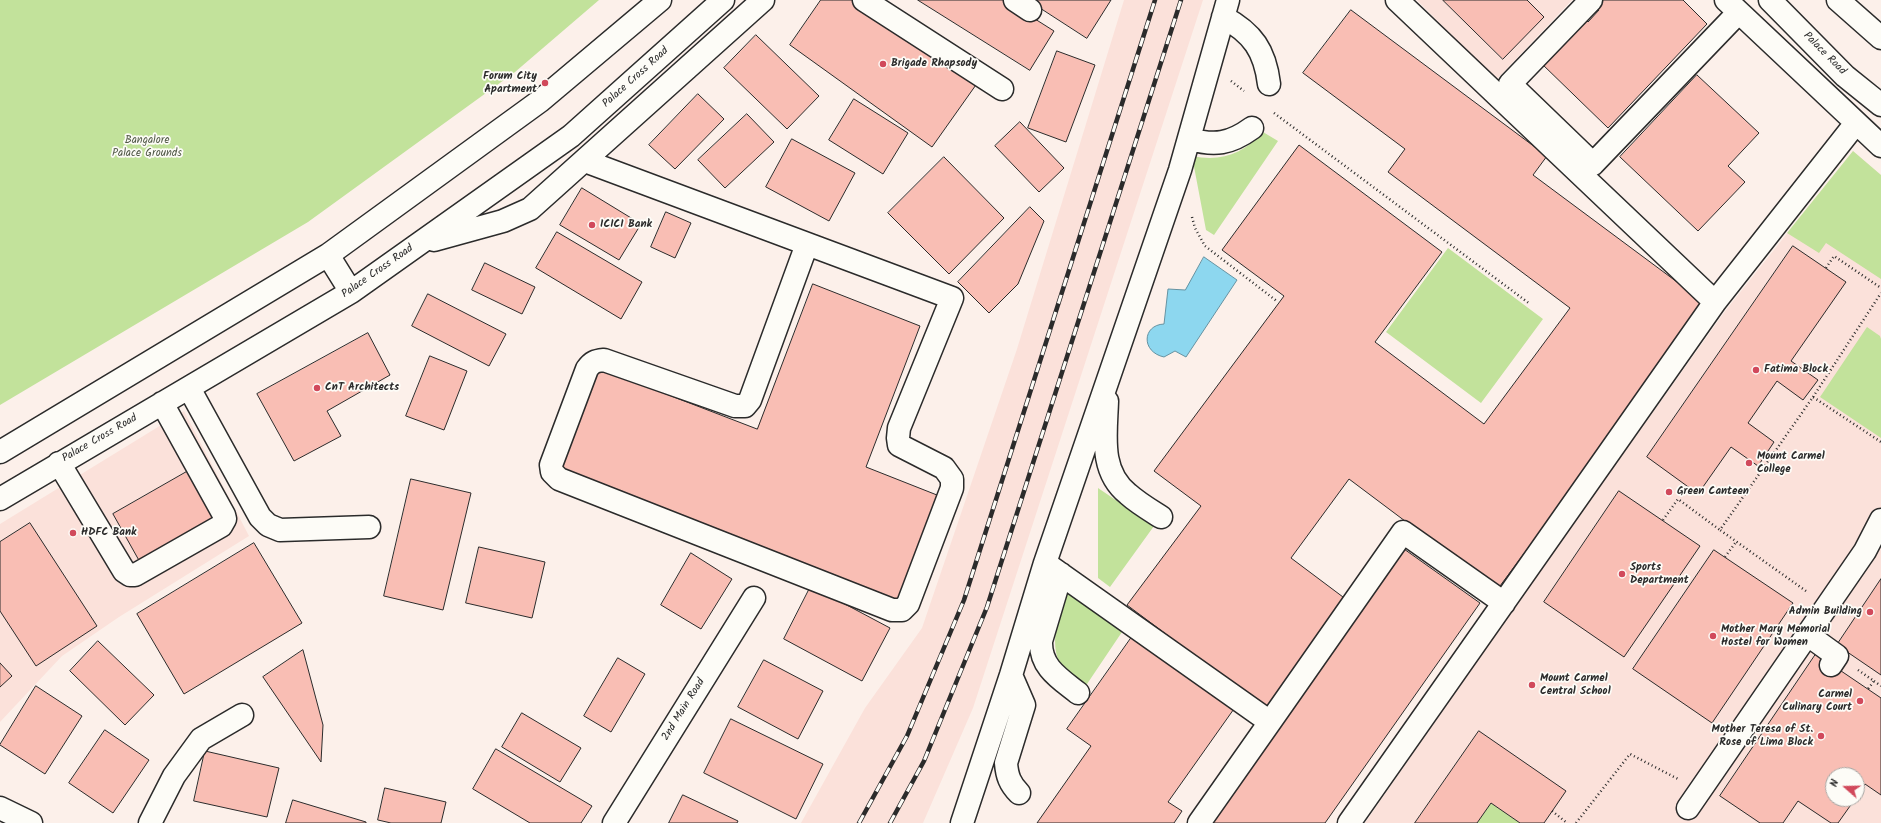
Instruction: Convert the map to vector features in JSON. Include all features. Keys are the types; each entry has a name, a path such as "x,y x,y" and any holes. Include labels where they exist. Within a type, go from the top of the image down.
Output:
{"street":[{"path":"0,452 328,255 540,101 660,0"},
{"name":"Palace Cross Road","path":"0,499 351,292 571,136 723,0"},
{"path":"418,245 503,221 530,210 764,0"},
{"path":"864,0 1002,89"},
{"path":"1397,0 1715,302"},
{"path":"1591,0 1510,84 1592,164 1732,6 1881,146"},
{"name":"Palace Road","path":"1770,0 1845,76 1881,105"},
{"path":"1838,0 1881,38"},
{"path":"962,823 1011,675 1053,569 1108,378 1178,177 1226,8"},
{"path":"1226,8 1238,26 1251,37 1260,51 1267,67 1269,84"},
{"path":"1349,823 1715,302 1856,123"},
{"path":"1189,139 1204,143 1219,143 1231,140 1252,128"},
{"path":"586,161 952,298 898,433 899,445 944,468 952,479 952,488 908,604 902,610 892,610 559,479 552,472 551,465 587,369 591,363 596,361 604,360 735,406 746,406 750,400 807,244"},
{"path":"328,255 351,292"},
{"path":"1108,378 1106,448 1110,474 1127,494 1161,518"},
{"path":"188,388 260,517 268,525 280,530 369,527"},
{"path":"59,463 124,571 130,574 135,575 221,526 224,515 162,403"},
{"path":"1694,799 1865,551 1881,520"},
{"path":"1199,823 1403,532 1504,603"},
{"path":"1053,569 1040,641 1040,650 1046,666 1051,672 1078,693"},
{"path":"1053,569 1270,722"},
{"name":"2nd Main Road","path":"614,823 754,598"},
{"path":"1808,635 1837,656 1831,665"},
{"path":"1011,675 1024,705 1006,763 1006,773 1009,782 1019,793"},
{"path":"150,823 174,776 201,739 242,715"},
{"path":"0,808 31,823"}],"path":[{"path":"1209,66 1248,94"},
{"path":"1267,108 1530,304"},
{"path":"1191,212 1195,228 1205,246 1278,302"},
{"path":"1826,268 1834,256 1881,288"},
{"path":"1720,530 1813,397 1881,293"},
{"path":"1813,397 1881,442"},
{"path":"1662,520 1678,499 1736,542 1828,606"},
{"path":"1725,557 1736,542"},
{"path":"1874,680 1881,686"},
{"path":"1576,823 1630,754 1694,799"},
{"path":"1552,811 1567,823"}],"shaded area":[{"path":"1124,0 1203,0 973,708 923,823 801,823 865,708 922,628 1017,349"},
{"path":"1417,0 1572,0 1496,80"},
{"name":"Mount Carmel College","path":"1853,151 1881,175 1881,823 1365,823 1508,615 1726,310"},
{"path":"184,411 249,536 119,617 62,656 0,722 0,524"}],"green space":[{"name":"Bangalore Palace Grounds","path":"0,0 599,0 515,72 308,222 0,405"},
{"path":"1263,132 1278,141 1214,235 1206,230 1192,156 1213,158 1231,154 1248,146"},
{"path":"1853,151 1881,175 1881,279 1826,243 1819,253 1787,233"},
{"path":"1448,248 1543,319 1481,403 1386,332"},
{"path":"1867,327 1880,336 1881,339 1881,438 1820,397"},
{"path":"1098,488 1154,526 1110,587 1098,578"},
{"path":"1066,589 1124,629 1085,687 1065,671 1059,662 1056,652 1056,631 1060,609"},
{"path":"1491,803 1520,823 1477,823"}],"water":[{"path":"1204,257 1237,280 1186,357 1175,351 1164,357 1156,354 1148,345 1147,339 1151,329 1164,324 1168,289 1185,290"}],"building":[{"name":"Brigade Rhapsody","path":"821,0 854,0 978,82 932,147 790,45"},
{"path":"918,0 1005,0 1054,31 1030,70"},
{"path":"1028,0 1111,0 1087,38"},
{"path":"1443,0 1527,0 1544,17 1503,59"},
{"path":"1602,0 1683,0 1707,24 1608,128 1541,63 1584,18 1588,22 1599,10 1596,7"},
{"path":"1351,10 1547,156 1533,175 1708,305 1497,590 1349,479 1291,558 1347,600 1266,709 1127,605 1201,506 1154,471 1284,296 1222,250 1299,145 1442,252 1375,342 1484,424 1570,308 1388,172 1405,149 1303,73"},
{"path":"756,35 819,96 787,129 724,68"},
{"path":"1057,51 1095,65 1066,142 1028,128"},
{"path":"1697,75 1759,133 1728,166 1745,182 1698,231 1620,157"},
{"path":"698,94 724,119 675,169 649,145"},
{"path":"854,99 908,133 883,174 829,140"},
{"path":"747,114 774,142 725,188 698,160"},
{"path":"1020,122 1064,168 1039,192 995,146"},
{"path":"792,139 855,173 829,221 766,187"},
{"path":"944,157 1004,218 949,274 888,213"},
{"path":"582,188 641,224 619,260 560,225"},
{"path":"1030,207 1044,221 1018,284 989,313 958,282"},
{"path":"666,212 691,223 675,258 651,247"},
{"path":"557,232 642,282 621,319 536,268"},
{"name":"Fatima Block","path":"1793,246 1846,282 1791,361 1818,380 1803,400 1777,381 1748,423 1774,442 1758,466 1731,447 1698,494 1647,457"},
{"path":"485,263 535,287 522,314 472,290"},
{"path":"813,284 920,326 866,467 942,497 900,605 555,472 596,367 757,429"},
{"path":"428,294 506,334 489,366 412,326"},
{"path":"368,333 390,375 327,411 341,436 294,461 257,394"},
{"path":"430,356 467,371 444,430 406,416"},
{"path":"190,470 218,520 141,564 113,514"},
{"path":"411,479 471,493 443,610 384,596"},
{"name":"Sports Department","path":"1619,491 1700,546 1624,657 1544,602"},
{"path":"30,523 97,626 36,666 0,611 0,542"},
{"path":"254,543 302,623 184,694 137,614"},
{"path":"479,547 545,562 532,618 466,603"},
{"path":"1404,549 1480,603 1325,823 1212,823"},
{"name":"Mother Mary Memorial Hostel for Women","path":"1714,550 1793,603 1712,723 1633,669"},
{"path":"691,553 732,579 701,629 661,605"},
{"name":"Admin Building","path":"1881,579 1881,675 1837,645"},
{"path":"811,586 890,628 862,681 784,639"},
{"path":"1134,634 1236,706 1168,802 1182,811 1174,823 1037,823 1091,746 1067,729"},
{"path":"98,641 154,695 125,725 70,671"},
{"path":"303,650 323,725 321,762 263,677"},
{"name":"Mother Teresa of St. Rose of Lima Block","path":"1816,654 1881,698 1881,795 1865,784 1865,767 1825,767 1825,807 1849,807 1838,823 1831,823 1798,801 1783,823 1760,823 1720,796"},
{"path":"618,658 645,674 611,732 584,716"},
{"path":"764,660 823,691 798,739 738,707"},
{"path":"0,663 12,676 0,687"},
{"path":"36,686 82,716 45,774 0,745"},
{"path":"522,713 581,748 560,782 502,747"},
{"path":"731,719 823,764 796,819 704,773"},
{"path":"105,730 149,760 113,813 69,783"},
{"path":"1479,731 1566,791 1544,823 1520,823 1491,803 1477,823 1415,823"},
{"path":"496,749 592,806 581,823 530,823 473,789"},
{"path":"205,751 279,768 267,817 194,801"},
{"path":"385,788 446,802 441,823 391,823 378,820"},
{"path":"683,795 738,821 737,823 669,823"},
{"path":"293,800 366,822 366,823 286,823"}],"railway":[{"path":"859,823 907,736 964,600 1155,0"},
{"path":"890,823 924,761 987,607 1181,0"}],"place":[{"name":"Brigade Rhapsody","path":"883,64"},
{"name":"Forum City Apartment","path":"545,83"},
{"name":"ICICI Bank","path":"592,225"},
{"name":"Fatima Block","path":"1756,370"},
{"name":"CnT Architects","path":"317,388"},
{"name":"Mount Carmel College","path":"1749,463"},
{"name":"Green Canteen","path":"1669,492"},
{"name":"HDFC Bank","path":"73,533"},
{"name":"Sports Department","path":"1622,574"},
{"name":"Admin Building","path":"1870,612"},
{"name":"Mother Mary Memorial Hostel for Women","path":"1713,636"},
{"name":"Mount Carmel Central School","path":"1532,685"},
{"name":"Carmel Culinary Court","path":"1860,701"},
{"name":"Mother Teresa of St. Rose of Lima Block","path":"1821,736"}]}
